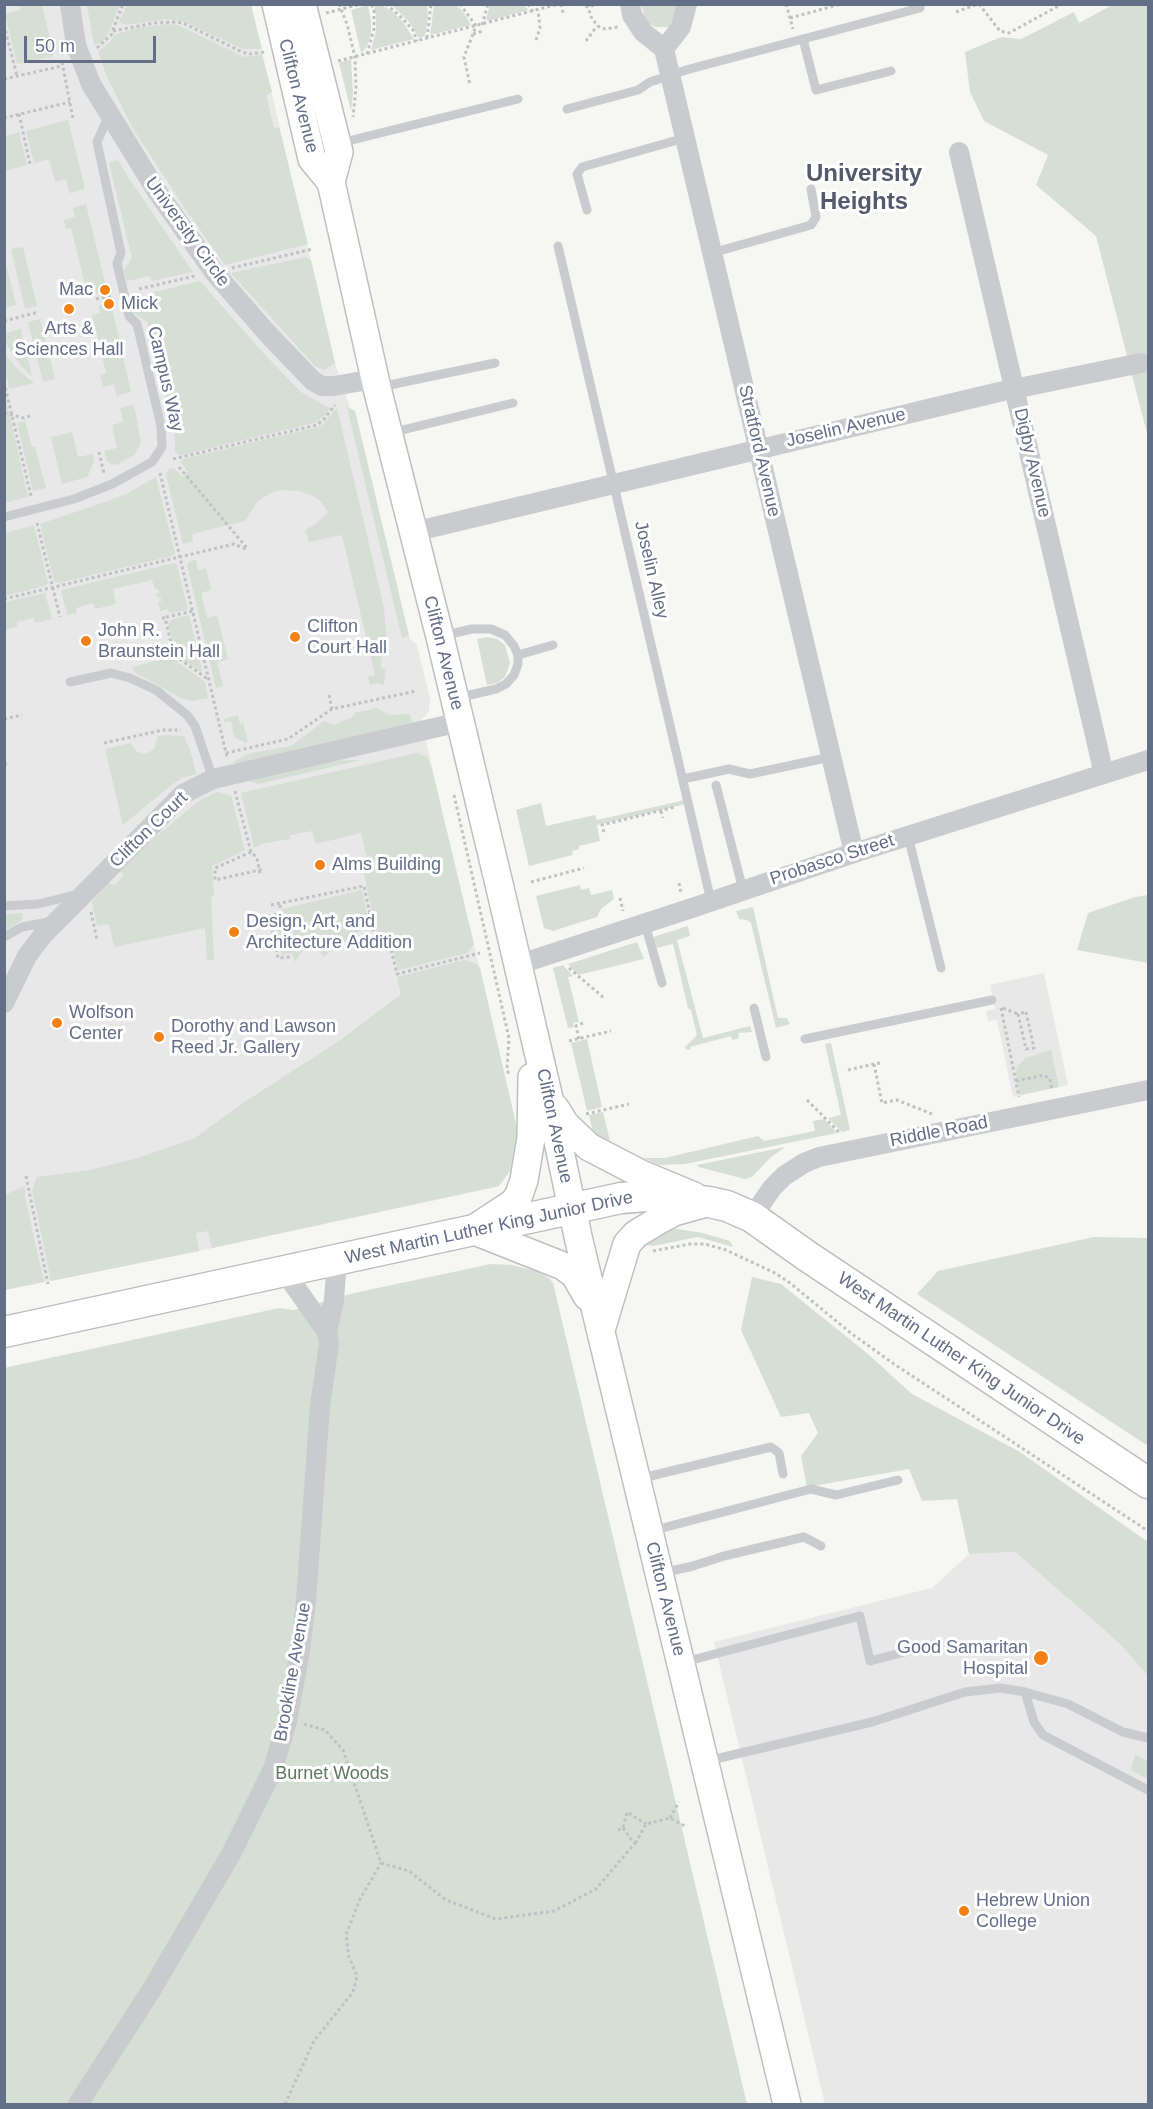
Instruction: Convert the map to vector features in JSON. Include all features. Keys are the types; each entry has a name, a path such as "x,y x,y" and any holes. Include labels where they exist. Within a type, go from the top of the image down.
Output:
{"main road":[{"name":"Clifton Avenue","path":"276,4 312,159 331,182 376,383 440,637 548,1094 571,1208 787,2104"},
{"name":"Clifton Avenue","path":"313,9 344,134 331,182"},
{"path":"472,1230 513,1203 519,1195 524,1180 532,1128 530,1019"},
{"path":"548,1094 565,1124 589,1147 641,1174 709,1202"},
{"name":"West Martin Luther King Junior Drive","path":"4,1332 621,1198 646,1196 709,1202 727,1206 752,1217 1149,1483"},
{"path":"601,1331 627,1244 636,1234 659,1220 709,1202"},
{"path":"472,1230 563,1266 575,1275 585,1291 601,1331"}],"street":[{"name":"University Circle","path":"70,4 76,45 82,64 109,116 201,255 235,297 303,372 322,386 376,383"},
{"path":"630,4 632,15 643,32 664,49 681,27 687,4"},
{"name":"Stratford Avenue","path":"664,49 854,853"},
{"name":"Digby Avenue","path":"959,152 1104,774"},
{"name":"Joselin Avenue","path":"413,532 1014,388 1141,363"},
{"name":"Clifton Court","path":"5,1000 27,956 43,935 183,794 213,779 457,710"},
{"name":"Probasco Street","path":"517,964 645,924 854,853 1149,760"},
{"name":"Riddle Road","path":"752,1217 772,1188 784,1176 804,1163 819,1157 1149,1090"},
{"name":"Brookline Avenue","path":"78,2104 152,1989 226,1863 273,1769 287,1721 300,1651 320,1406 330,1344 327,1332 334,1300 337,1260"},
{"path":"284,1271 327,1332"}],"lane":[{"path":"567,109 638,90 650,81 670,74 920,8"},
{"path":"803,39 816,90 891,71"},
{"path":"344,134 518,99"},
{"name":"Campus Way","path":"4,517 74,499 112,484 153,462 162,447 161,426 137,324 129,316 117,263 121,254 97,142 109,116"},
{"path":"587,210 577,174 582,167 685,138"},
{"path":"712,253 811,225 816,217 811,189"},
{"name":"Joselin Alley","path":"558,246 711,901"},
{"path":"376,383 495,363"},
{"path":"388,433 513,403"},
{"path":"440,637 484,627 505,635 518,655 514,675 506,684 457,710"},
{"path":"518,655 553,645"},
{"path":"70,682 111,673 130,678 168,698 187,715 198,734 213,779"},
{"path":"683,779 729,769 750,774 831,757"},
{"path":"716,785 743,890"},
{"path":"908,836 941,968"},
{"path":"4,906 38,904 86,892"},
{"path":"4,937 22,927 59,920"},
{"path":"645,924 662,983"},
{"path":"805,1039 993,1004"},
{"path":"754,1008 766,1057"},
{"path":"636,1480 771,1447 779,1453 783,1474"},
{"path":"648,1532 811,1489 836,1495 898,1479"},
{"path":"658,1574 804,1538 821,1546"},
{"path":"680,1663 860,1616 870,1661 935,1644"},
{"path":"705,1762 872,1722 965,1692 1001,1688 1068,1704 1123,1732 1149,1738"},
{"path":"1025,1692 1034,1722 1043,1735 1149,1791"}],"path":[{"path":"95,49 109,38 123,4"},
{"path":"339,4 347,24 354,57 355,110 344,134"},
{"path":"313,9 341,10 361,4"},
{"path":"367,54 374,29 374,10 371,4"},
{"path":"386,4 413,30 417,41"},
{"path":"427,38 431,4"},
{"path":"460,4 476,26"},
{"path":"482,25 488,4"},
{"path":"528,4 532,12"},
{"path":"536,40 540,28 538,10 540,4"},
{"path":"337,62 560,4 563,13"},
{"path":"580,4 588,6 598,4"},
{"path":"786,4 790,18 841,4"},
{"path":"956,12 978,4 999,31 1009,33 1062,4"},
{"path":"588,6 597,26 606,29 624,26"},
{"path":"113,31 154,23 176,22 183,23 242,52 249,54 273,50"},
{"path":"4,25 17,76"},
{"path":"470,84 464,57 476,26"},
{"path":"586,41 597,26"},
{"path":"472,34 483,31"},
{"path":"61,54 73,119"},
{"path":"4,79 62,66"},
{"path":"4,118 69,102"},
{"path":"19,114 30,164"},
{"path":"227,269 313,249"},
{"path":"139,289 191,277"},
{"path":"96,299 115,295"},
{"path":"4,321 39,312"},
{"path":"4,382 32,498"},
{"path":"173,459 316,425 335,405"},
{"path":"4,412 24,418 30,416"},
{"path":"99,452 104,475"},
{"path":"4,599 234,544 246,548 179,466"},
{"path":"160,473 229,765"},
{"path":"37,523 60,617"},
{"path":"193,611 163,618 174,655 209,680"},
{"path":"226,753 288,739 332,709 416,691"},
{"path":"329,695 332,709"},
{"path":"4,719 22,715"},
{"path":"104,743 177,729 224,744"},
{"path":"233,784 251,852 256,858 259,872"},
{"path":"604,832 602,825 689,804"},
{"path":"661,811 663,818"},
{"path":"251,852 215,868 215,880 259,872 264,869"},
{"path":"531,882 584,868"},
{"path":"679,883 681,893"},
{"path":"271,905 280,905 364,886 376,943 388,937 397,974 480,953"},
{"path":"620,898 623,911"},
{"path":"280,905 281,913 269,916 278,958 290,957"},
{"path":"91,912 97,940"},
{"path":"563,962 575,975 604,998"},
{"path":"993,1004 1018,1014 1026,1012 1034,1048 1026,1049 1018,1014"},
{"path":"1000,1007 1019,1097"},
{"path":"579,1039 576,1026 583,1023"},
{"path":"569,1041 611,1031"},
{"path":"848,1070 880,1063"},
{"path":"874,1064 882,1103 897,1100 933,1115"},
{"path":"1016,1081 1044,1075 1050,1079 1052,1090"},
{"path":"807,1100 841,1134"},
{"path":"586,1114 629,1104"},
{"path":"26,1176 48,1284"},
{"path":"644,1251 705,1244 726,1250 775,1273 790,1282 852,1334 894,1364 1149,1531"},
{"path":"285,2104 314,2041 353,1992 357,1976 349,1957 346,1935 360,1899 381,1863 343,1750 325,1730 300,1723"},
{"path":"670,1818 680,1802"},
{"path":"618,1830 622,1828 627,1812 646,1824 670,1818 685,1826"},
{"path":"381,1863 409,1871 446,1900 496,1919 554,1911 596,1889 636,1842 646,1824"},
{"path":"622,1828 636,1842"}],"shaded area":[{"path":"5,5 251,5 335,363 350,408 355,411 410,639 417,645 430,698 429,711 421,720 517,1136 510,1171 496,1187 5,1290"},
{"path":"1044,973 1068,1085 1013,1097 997,1020 988,1021 986,1011 995,1009 990,985"},
{"name":"Hebrew Union College","path":"1015,1552 1119,1643 1148,1676 1148,2104 825,2104 714,1642 932,1588 969,1554"}],"green space":[{"path":"19,5 42,5 54,56 17,64 5,14 20,10"},
{"path":"87,5 120,5 106,38 94,45"},
{"path":"127,5 251,5 262,49 243,49 182,21 166,19 126,25 119,22"},
{"path":"368,5 371,36 361,53 351,10"},
{"path":"374,5 382,5 392,11 403,22 414,39 371,50 376,31"},
{"path":"392,5 427,5 425,36 419,38 409,22"},
{"path":"434,5 456,5 471,25 430,35"},
{"path":"490,5 524,5 528,10 488,21 486,19"},
{"path":"641,5 678,5 675,20 668,27 656,27 647,23"},
{"path":"1112,5 1148,5 1148,437 1096,236 1036,185 1048,155 984,121 970,92 965,52 1001,37 1021,39 1074,12 1079,23"},
{"path":"178,25 244,57 262,55 272,92 266,95 274,128 279,127 308,244 225,265 132,127 107,77 98,52 110,42 114,35 136,28"},
{"path":"351,59 353,94 351,111 339,63"},
{"path":"68,120 85,189 69,193 66,179 55,182 49,159 34,163 26,131"},
{"path":"19,132 27,165 5,171 5,136"},
{"path":"118,160 193,272 152,281 150,276 127,281 124,270 132,258 109,163"},
{"path":"86,204 107,291 95,294 93,283 85,285 71,228 66,229 64,220 75,217 73,208"},
{"path":"23,247 37,306 25,309 11,249"},
{"path":"306,257 311,260 335,363 324,370 315,366 231,273"},
{"path":"4,259 16,305 5,308"},
{"path":"200,281 263,353 301,392 330,408 324,416 306,425 181,455 175,453 175,436 147,322 134,313 132,303 155,297 154,292"},
{"path":"111,303 131,392 117,396 114,384 103,387 100,375 106,373 92,315 100,313 98,306"},
{"path":"40,319 55,379 43,382 28,322"},
{"path":"21,329 32,376 20,365 5,342 5,333"},
{"path":"4,353 20,372 34,383 9,389"},
{"path":"4,390 28,497 5,503 4,503"},
{"path":"134,405 141,443 134,455 116,465 111,464 107,461 104,451 117,448 112,425 123,422 120,408"},
{"path":"347,407 355,411 409,636 402,638"},
{"path":"337,408 384,608 387,641 382,641 381,668 386,669 384,684 381,685 380,683 370,685 368,677 375,675 342,535 309,542 305,530 316,524 328,512 320,501 300,491 280,490 258,501 245,521 192,534 193,541 183,544 166,475 168,469 172,468 182,477 188,472 181,463 183,459 318,427"},
{"path":"25,421 46,488 33,491 17,423"},
{"path":"72,432 78,457 93,454 94,462 87,477 62,484 51,437"},
{"path":"156,477 175,553 172,556 59,583 54,581 40,524 128,493"},
{"path":"34,525 48,583 5,596 5,533"},
{"path":"196,560 198,570 206,568 211,590 201,593 207,618 217,615 228,659 217,662 223,686 216,688 187,565 190,561"},
{"path":"174,563 177,565 188,610 169,613 168,609 160,611 158,602 162,601 160,597 157,597 158,589 155,589 152,580 113,589 116,604 95,609 93,603 76,608 77,613 67,615 61,590"},
{"path":"45,593 52,619 35,623 34,618 17,622 17,627 5,630 5,602"},
{"path":"189,615 201,672 176,655 168,623 171,622 170,620"},
{"path":"487,637 497,639 505,645 510,663 505,677 497,683 487,685 477,639"},
{"path":"171,657 205,682 208,698 194,701 181,698 136,673 132,667"},
{"path":"377,708 389,715 410,714 412,723 234,764 233,762 251,753 291,746 324,721 334,725 354,716 354,713"},
{"path":"238,715 240,724 243,723 248,742 246,743 234,737 231,721 224,722 224,719"},
{"path":"158,736 184,736 196,774 182,778 169,787 123,825 105,749 131,743 137,752 146,754 154,749"},
{"path":"417,753 427,757 431,766 474,944 467,953 398,970 389,933 378,938 364,874 370,872 361,833 316,844 312,831 290,835 290,839 254,847 241,793"},
{"path":"361,760 259,784 244,780 321,761"},
{"path":"217,792 231,795 245,850 212,866 214,960 207,960 205,928 114,947 109,924 97,926 92,902 108,883 115,885 124,875 120,871 146,845 200,800"},
{"path":"685,800 686,804 597,825 600,841 579,846 579,849 572,851 573,855 529,866 516,810 541,803 546,826 595,815 597,820"},
{"path":"580,885 581,890 589,888 591,895 612,890 614,899 601,909 597,917 553,931 544,928 536,896"},
{"path":"362,890 369,924 323,957 313,935 295,962 292,953 282,955 274,917 283,915 282,909"},
{"path":"1148,895 1148,963 1077,950 1088,913 1135,897"},
{"path":"753,907 778,1018 787,1018 790,1024 776,1028 751,923 739,919 736,911"},
{"path":"5,914 23,914 22,920 5,931"},
{"path":"688,926 690,936 677,940 703,1038 750,1026 752,1032 738,1033 739,1038 732,1040 731,1036 690,1047 691,1049 687,1050 685,1047 697,1035 691,1010 688,1008 673,944 657,948 653,937"},
{"path":"637,942 644,959 578,975 568,964"},
{"path":"465,960 477,964 480,968 517,1128 510,1171 499,1186 212,1248 208,1231 196,1233 199,1251 51,1281 32,1190 37,1177 90,1170 138,1158 195,1138 240,1105 342,1039 401,994 397,977"},
{"path":"563,965 573,976 568,977 579,1022 573,1023 574,1027 568,1028 553,968"},
{"path":"587,1039 602,1107 587,1111 571,1043"},
{"path":"831,1043 850,1130 842,1132 828,1118 841,1115 825,1044"},
{"path":"1051,1050 1059,1087 1020,1095 1017,1067 1026,1058"},
{"path":"603,1112 610,1141 593,1133 589,1115"},
{"path":"824,1119 837,1133 685,1164 659,1165 643,1158 665,1158 758,1136 764,1141 815,1131 813,1121"},
{"path":"785,1147 770,1158 752,1177 745,1179 697,1165"},
{"path":"25,1186 25,1197 44,1282 5,1290 5,1195"},
{"path":"672,1228 730,1241 733,1247 698,1237 653,1246 643,1244 641,1236"},
{"path":"1094,1237 1148,1238 1148,1446 917,1294 938,1271"},
{"name":"Burnet Woods","path":"491,1264 512,1265 536,1271 553,1283 747,2104 5,2104 4,1368 279,1308 294,1310 354,1293"},
{"path":"752,1277 781,1284 868,1354 912,1394 1020,1452 1148,1542 1148,1676 1119,1643 1015,1552 969,1554 957,1499 922,1501 909,1469 807,1487 801,1456 818,1433 809,1413 781,1417 741,1330"},
{"path":"1135,1754 1148,1761 1148,1779 1131,1770"}],"place":[{"name":"Mac","path":"105,290"},
{"name":"Mick","path":"109,304"},
{"name":"Arts & Sciences Hall","path":"69,309"},
{"name":"Clifton Court Hall","path":"295,637"},
{"name":"John R. Braunstein Hall","path":"86,641"},
{"name":"Alms Building","path":"320,865"},
{"name":"Design, Art, and Architecture Addition","path":"234,932"},
{"name":"Wolfson Center","path":"57,1023"},
{"name":"Dorothy and Lawson Reed Jr. Gallery","path":"159,1037"},
{"name":"Good Samaritan Hospital","path":"1041,1658"},
{"name":"Hebrew Union College","path":"964,1911"}],"district":[{"name":"University Heights","path":"864,188"}]}
